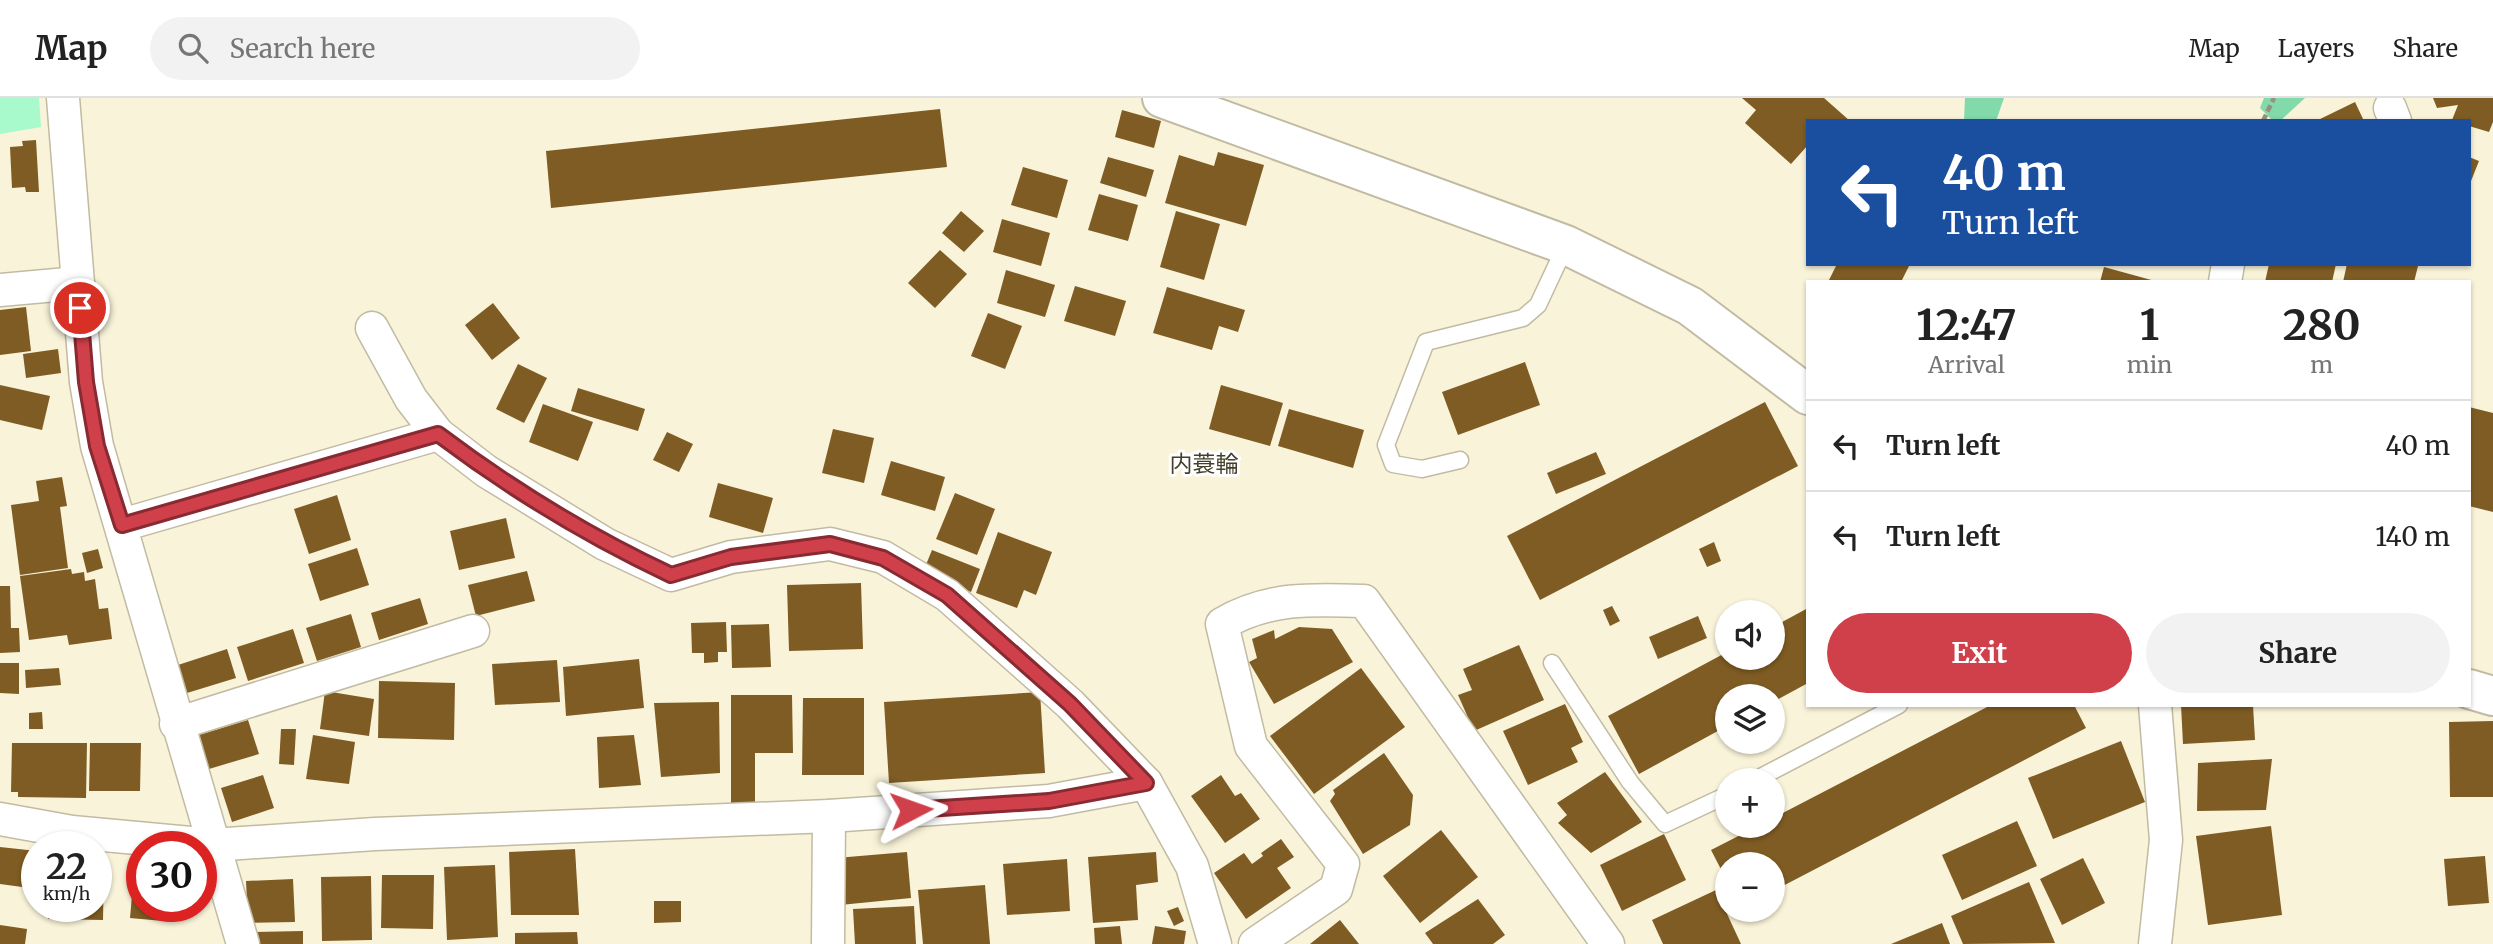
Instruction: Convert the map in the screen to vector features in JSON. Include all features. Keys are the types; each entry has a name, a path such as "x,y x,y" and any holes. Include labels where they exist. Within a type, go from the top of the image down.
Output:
{"street":[{"path":"63,98 86,382 97,446 122,525 208,831"},
{"path":"1161,98 1566,245 1690,306 1806,393"},
{"path":"0,290 78,283"},
{"path":"372,328 411,399 438,434 486,471 605,544 671,575 731,557 830,544 883,558 947,595 1070,704 1146,783 1192,866 1215,944"},
{"path":"122,525 438,434"},
{"path":"1255,944 1336,889 1343,864 1251,746 1222,624 1248,608 1308,599 1364,601 1608,944"},
{"path":"176,724 473,631"},
{"path":"2471,690 2493,696"},
{"path":"2150,942 2166,840 2155,707"},
{"path":"217,845 389,833 829,816 1049,801 1146,783"},
{"path":"828,944 829,816"},
{"path":"0,819 72,832 126,837"},
{"path":"217,861 243,944"}],"lane":[{"path":"1460,460 1422,468 1393,464 1386,445 1426,342 1523,317 1538,305 1566,245"},
{"path":"1552,663 1630,782 1665,824 1715,801"},
{"path":"1778,768 1895,707"}],"path":[{"path":"2264,119 2274,98"}],"green space":[{"path":"0,98 39,98 41,127 0,134"},
{"path":"1965,98 2004,98 1997,119 1964,119"},
{"path":"2264,98 2305,98 2282,119 2271,119 2260,108"}],"building":[{"path":"1742,98 1824,98 1848,119 1806,119 1806,147 1791,164 1745,123 1756,110"},
{"path":"2433,98 2493,98 2493,122 2489,132 2471,127 2471,119 2452,119 2458,105 2437,108"},
{"path":"2355,102 2363,119 2320,119"},
{"path":"940,109 947,167 551,208 546,151"},
{"path":"1122,110 1161,121 1154,148 1115,137"},
{"path":"36,140 39,192 26,192 25,187 12,188 10,147 23,146 22,141"},
{"path":"1218,152 1264,165 1246,226 1165,203 1179,155 1214,166"},
{"path":"1108,157 1154,170 1146,197 1100,183"},
{"path":"2471,158 2479,161 2471,181"},
{"path":"1023,167 1068,180 1057,218 1011,205"},
{"path":"1099,194 1138,205 1128,241 1088,230"},
{"path":"961,211 984,231 964,252 942,233"},
{"path":"1176,211 1220,224 1204,280 1160,267"},
{"path":"1002,219 1050,233 1041,266 993,252"},
{"path":"940,250 967,274 935,308 908,283"},
{"path":"1836,266 1909,266 1902,280 1829,280"},
{"path":"2269,266 2336,266 2332,280 2265,280"},
{"path":"2347,266 2418,266 2414,280 2343,280"},
{"path":"2104,267 2151,280 2101,280"},
{"path":"1006,270 1055,285 1045,317 997,303"},
{"path":"1075,286 1126,301 1115,336 1064,321"},
{"path":"1167,287 1245,310 1238,332 1219,326 1212,350 1153,333"},
{"path":"493,303 520,338 492,360 465,325"},
{"path":"26,307 31,351 0,355 0,310"},
{"path":"988,313 1022,326 1005,369 971,356"},
{"path":"58,349 61,373 26,378 23,354"},
{"path":"1525,362 1540,405 1458,435 1442,392"},
{"path":"518,364 547,378 524,423 496,409"},
{"path":"0,385 50,396 42,430 0,420"},
{"path":"1221,385 1283,403 1270,446 1209,429"},
{"path":"578,388 645,409 638,431 571,411"},
{"path":"1765,402 1798,466 1540,600 1507,536"},
{"path":"543,404 593,422 578,461 529,442"},
{"path":"2471,408 2493,413 2493,512 2471,506"},
{"path":"1289,409 1364,430 1353,468 1278,446"},
{"path":"833,429 874,438 864,483 822,473"},
{"path":"667,432 693,444 679,472 653,460"},
{"path":"1596,452 1606,474 1556,494 1547,473"},
{"path":"891,461 945,477 935,511 881,495"},
{"path":"62,477 67,506 60,507 68,568 20,575 11,505 39,501 36,481"},
{"path":"718,483 773,498 763,533 709,517"},
{"path":"955,493 995,509 977,555 936,539"},
{"path":"337,495 351,540 309,554 294,509"},
{"path":"506,518 515,558 459,570 450,531"},
{"path":"998,532 1052,552 1036,595 1024,590 1017,608 976,593"},
{"path":"1714,542 1721,561 1707,567 1699,549"},
{"path":"357,548 369,585 320,601 308,564"},
{"path":"98,549 103,568 87,573 82,553"},
{"path":"932,550 980,569 971,592 923,572"},
{"path":"71,569 72,574 84,572 85,581 95,579 99,609 108,608 112,639 69,645 67,635 29,640 20,576"},
{"path":"527,571 535,601 476,616 468,585"},
{"path":"861,583 863,649 789,651 787,585"},
{"path":"0,586 10,586 11,628 19,628 20,652 0,653"},
{"path":"420,598 428,624 379,640 371,613"},
{"path":"1612,606 1620,621 1610,626 1603,610"},
{"path":"1806,609 1806,684 1785,695 1785,684 1715,684 1715,733 1639,774 1608,716 1715,658 1715,670 1785,670 1785,620"},
{"path":"351,614 361,647 317,661 306,628"},
{"path":"1698,616 1707,638 1658,659 1649,637"},
{"path":"726,622 727,652 718,652 718,662 704,663 704,653 692,653 691,623"},
{"path":"769,624 771,667 732,668 731,625"},
{"path":"1299,627 1332,629 1353,662 1274,704 1249,662 1257,658 1252,639 1274,630 1275,639"},
{"path":"293,629 304,663 248,681 237,647"},
{"path":"1519,645 1544,700 1474,731 1458,695 1472,690 1463,669"},
{"path":"227,649 236,678 187,693 178,665"},
{"path":"639,659 644,708 566,716 563,667"},
{"path":"557,660 560,702 495,705 492,664"},
{"path":"0,663 19,663 19,694 0,693"},
{"path":"59,668 61,685 26,688 25,670"},
{"path":"1361,668 1405,727 1314,794 1270,736"},
{"path":"379,681 455,683 454,740 378,738"},
{"path":"325,691 374,699 369,736 320,729"},
{"path":"1040,692 1045,773 889,783 884,702"},
{"path":"731,695 792,695 793,753 755,753 755,803 731,803"},
{"path":"803,698 864,698 864,775 802,775"},
{"path":"719,702 720,773 661,777 654,703"},
{"path":"1565,704 1583,742 1571,748 1578,762 1528,785 1503,731"},
{"path":"1987,707 2075,707 2086,728 1785,885 1785,852 1715,852 1715,858 1711,850 1734,838 1785,838 1785,812"},
{"path":"2181,707 2253,707 2255,740 2183,744"},
{"path":"42,712 43,729 29,729 29,713"},
{"path":"248,720 259,754 209,769 199,735"},
{"path":"2493,721 2493,797 2450,797 2449,722"},
{"path":"281,729 296,729 294,765 279,764"},
{"path":"313,735 355,742 349,784 306,779"},
{"path":"634,735 641,785 599,788 597,737"},
{"path":"2121,741 2145,802 2053,839 2028,778"},
{"path":"12,743 87,743 86,798 18,797 18,792 11,792"},
{"path":"90,743 141,743 140,791 89,791"},
{"path":"1384,753 1413,795 1410,825 1363,854 1330,801 1335,794 1333,790"},
{"path":"2272,759 2266,810 2197,811 2198,763"},
{"path":"1605,772 1642,822 1591,853 1558,823 1567,815 1557,803"},
{"path":"263,775 274,808 232,822 221,788"},
{"path":"1221,775 1235,796 1241,793 1260,819 1225,843 1191,796"},
{"path":"2017,821 2037,866 1962,900 1942,855"},
{"path":"2271,826 2282,915 2208,925 2196,836"},
{"path":"1441,830 1478,877 1420,923 1383,876"},
{"path":"1664,834 1686,880 1622,911 1600,865"},
{"path":"1281,839 1294,857 1277,868 1291,888 1246,919 1214,873 1244,853 1252,864 1263,856 1261,853"},
{"path":"0,847 21,849 21,887 0,884"},
{"path":"575,849 579,915 511,915 509,852"},
{"path":"907,852 911,898 840,905 836,858"},
{"path":"1156,852 1158,882 1136,885 1138,920 1093,923 1088,857"},
{"path":"2485,856 2489,903 2448,906 2444,859"},
{"path":"2083,858 2105,903 2062,925 2040,879"},
{"path":"1067,859 1070,911 1007,915 1003,864"},
{"path":"495,865 498,937 447,940 444,867"},
{"path":"382,875 434,875 433,929 381,928"},
{"path":"371,876 372,940 322,941 321,877"},
{"path":"293,879 295,922 248,923 246,881"},
{"path":"2029,882 2055,943 1963,944 1951,916"},
{"path":"985,885 990,944 923,944 918,890"},
{"path":"1715,890 1715,922 1731,922 1741,944 1663,944 1652,920"},
{"path":"1478,899 1505,935 1493,944 1433,944 1425,933"},
{"path":"654,901 681,901 681,922 654,923"},
{"path":"914,906 916,944 855,944 853,909"},
{"path":"1178,907 1184,921 1174,926 1167,911"},
{"path":"1340,920 1359,944 1310,944"},
{"path":"1942,923 1950,944 1891,944"},
{"path":"0,925 27,929 25,944 0,944"},
{"path":"1120,926 1122,944 1095,944 1094,928"},
{"path":"1155,926 1186,931 1184,944 1152,944"},
{"path":"303,931 303,944 254,944 253,932"},
{"path":"577,932 578,944 515,944 515,933"}],"district":[{"name":"内蓑輪","path":"1204,463"}],"route":[{"path":"80,308 86,382 97,446 122,525 438,434 486,471 605,544 671,575 731,557 830,544 883,558 947,595 1070,704 1146,783 1049,801 911,810"}]}
